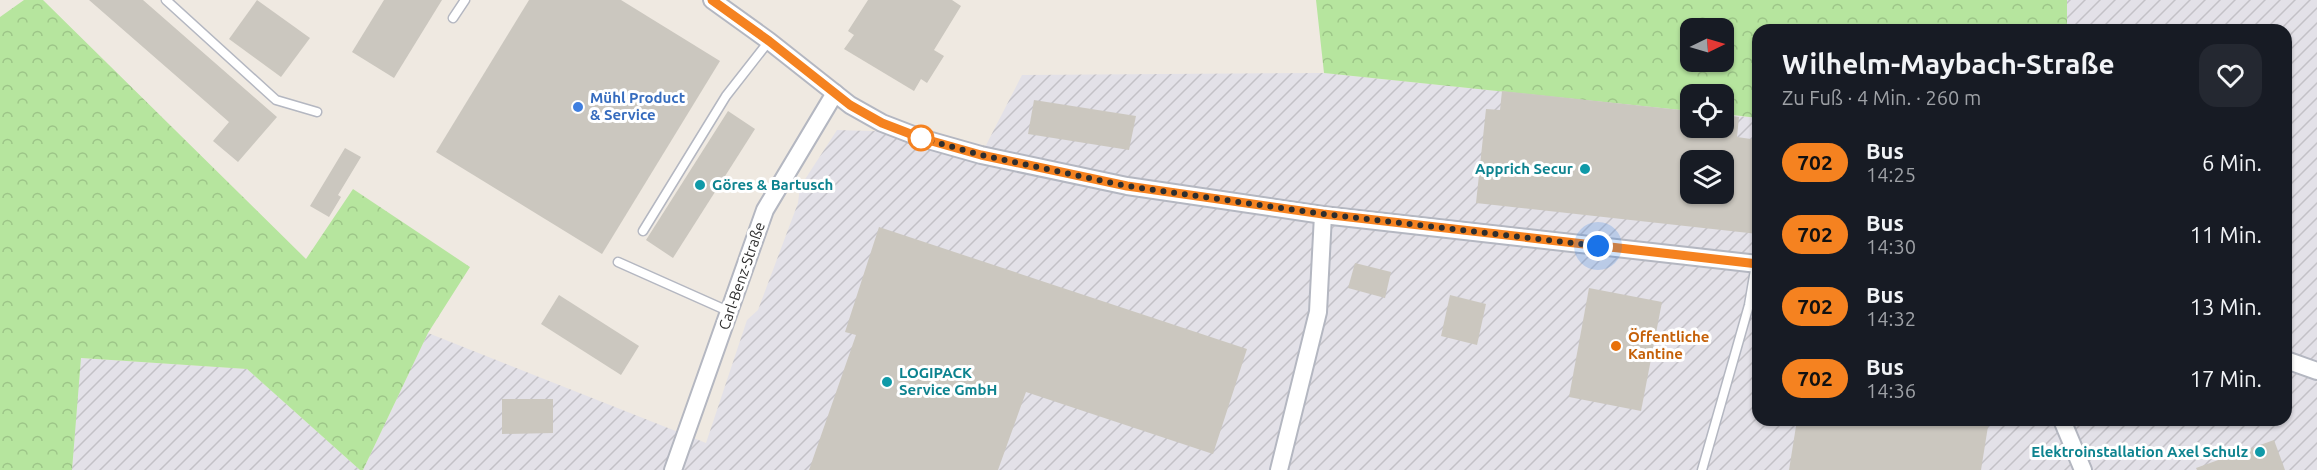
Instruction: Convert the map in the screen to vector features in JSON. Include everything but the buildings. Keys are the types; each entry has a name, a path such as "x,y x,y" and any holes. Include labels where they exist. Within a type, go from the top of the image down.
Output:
{"street":[{"path":"712,0 769,41 850,105 882,123 921,138 981,155 1127,186 1323,214 1752,263"},
{"name":"Carl-Benz-Straße","path":"673,470 765,210 835,93"},
{"path":"1279,470 1318,312 1323,214"},
{"path":"2292,362 2317,371"},
{"path":"2064,426 2083,470"}],"lane":[{"path":"166,0 276,100 317,112"},
{"path":"453,18 465,0"},
{"path":"642,231 726,96 769,41"},
{"path":"618,262 728,311"},
{"path":"1702,470 1752,290"}],"shaded area":[{"path":"2067,0 2317,0 2317,470 363,470 428,333 706,443 747,320 758,310 798,203 800,187 837,130 903,132 981,155 1022,75 1324,73 1680,110 1680,138 1734,138 1734,116 1752,117 1752,426 2292,426 2292,24 2067,24"},
{"path":"80,358 247,369 360,470 72,470"}],"green space":[{"path":"24,0 43,0 306,259 353,189 470,267 428,333 363,470 360,470 247,369 81,358 72,470 0,470 0,17"},
{"path":"1316,0 2067,0 2067,24 1752,24 1752,117 1734,115 1734,84 1680,84 1680,110 1324,73"}],"bus line":[{"name":"702","path":"712,0 730,11 850,105 882,123 921,138 981,155 1127,186 1323,214 1752,263"}],"place":[{"name":"Mühl Product & Service","path":"578,107"},
{"name":"Apprich Secur","path":"1585,169"},
{"name":"Göres & Bartusch","path":"700,185"},
{"name":"Öffentliche Kantine","path":"1616,346"},
{"name":"LOGIPACK Service GmbH","path":"887,382"},
{"name":"Elektroinstallation Axel Schulz","path":"2260,452"}],"route":[{"path":"921,138 981,155 1127,186 1323,214 1598,246"}]}
